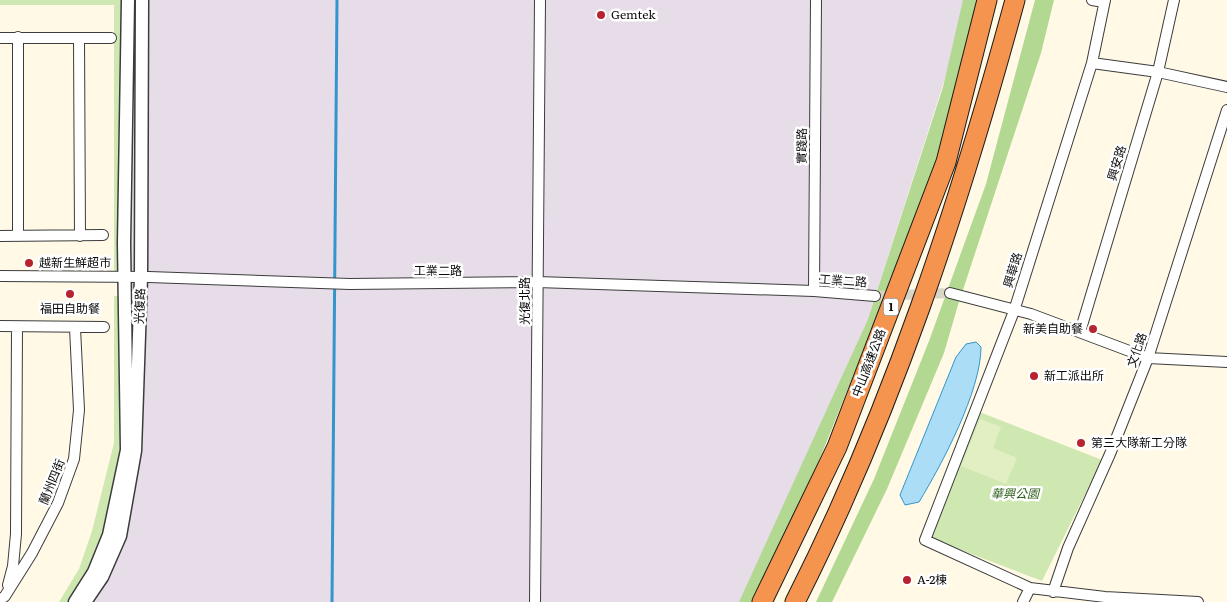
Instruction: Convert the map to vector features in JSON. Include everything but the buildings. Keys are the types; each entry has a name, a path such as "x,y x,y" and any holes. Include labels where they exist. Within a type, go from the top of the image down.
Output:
{"highway":[{"name":"中山高速公路","path":"762,602 837,447 946,162 987,0"},
{"name":"1","path":"795,602 831,532 911,332 968,166 1015,0"}],"street":[{"name":"光復路","path":"76,602 94,572 109,535 127,450 124,277 128,0"},
{"name":"光復路","path":"85,602 102,577 120,536 136,451 140,277 142,0"},
{"name":"光復北路","path":"535,602 540,0"},
{"name":"實踐路","path":"814,291 816,0"},
{"path":"1092,0 1104,1"},
{"name":"興安路","path":"1080,332 1158,72 1174,0"},
{"name":"興華路","path":"1030,588 925,540 1014,311 1092,63 1104,1"},
{"path":"18,37 18,236"},
{"path":"0,38 111,38"},
{"path":"79,38 80,236"},
{"path":"1092,63 1158,72 1227,88"},
{"name":"文化路","path":"1053,592 1068,548 1104,469 1148,358 1227,110"},
{"path":"0,236 103,235"},
{"name":"工業二路","path":"0,276 323,281 350,284 537,282 814,291 875,296"},
{"path":"950,293 1030,314 1148,358 1227,362"},
{"path":"0,326 104,328"},
{"path":"2,596 13,566 16,534 17,327"},
{"name":"蘭州四街","path":"2,596 32,553 58,504 74,459 79,410 75,328"},
{"path":"1023,602 1030,588 1053,592 1198,602"}],"shaded area":[{"path":"132,0 970,0 868,319 742,602 79,602 130,448"}],"green space":[{"path":"0,0 126,0 123,276 114,276 114,5 0,5"},
{"path":"963,0 980,0 940,161 803,500 752,602 739,602 868,319 943,87"},
{"path":"1035,0 1054,0 1041,53 944,353 887,489 832,602 816,602 874,479 929,341 986,184"},
{"path":"114,296 123,296 125,449 108,534 73,602 59,602 79,569 92,531 114,443"},
{"name":"華興公園","path":"977,411 1102,460 1042,581 932,539"},
{"path":"980,419 1001,427 993,448 1017,458 1006,484 961,466"}],"water":[{"path":"976,342 981,347 979,365 975,384 959,427 919,502 905,505 900,495 956,357 966,344"}],"waterway":[{"path":"332,602 337,0"}],"tunnel":[{"path":"875,296 950,293"}],"place":[{"name":"Gemtek","path":"601,15"},
{"name":"越新生鮮超市","path":"29,263"},
{"name":"福田自助餐","path":"70,294"},
{"name":"新美自助餐","path":"1093,329"},
{"name":"新工派出所","path":"1034,376"},
{"name":"第三大隊新工分隊","path":"1081,443"},
{"name":"A-2棟","path":"907,580"}]}
